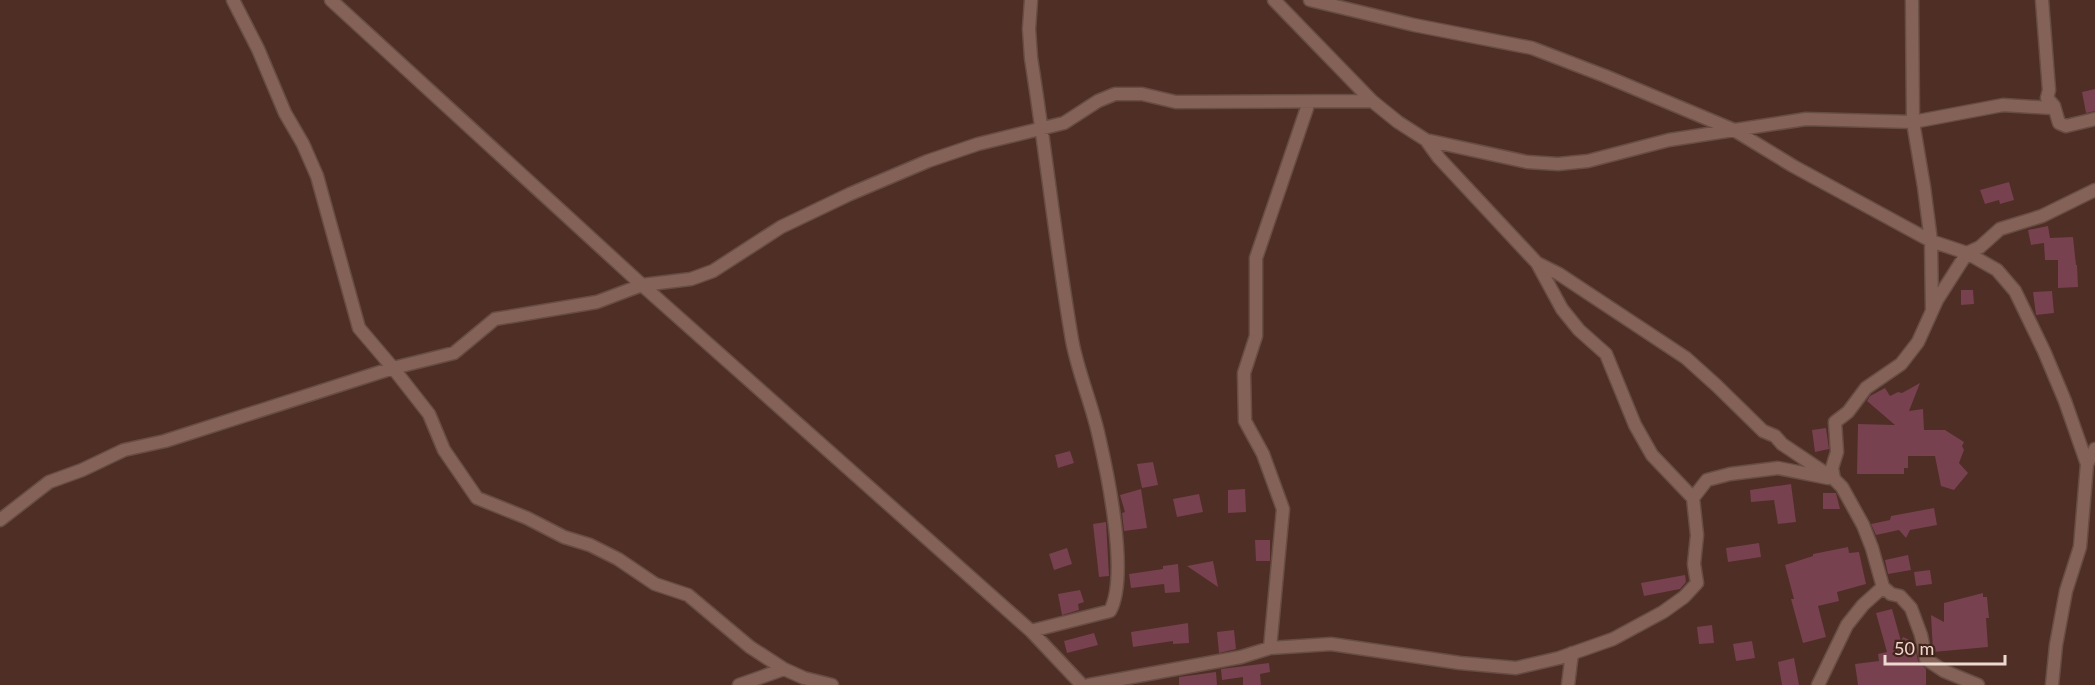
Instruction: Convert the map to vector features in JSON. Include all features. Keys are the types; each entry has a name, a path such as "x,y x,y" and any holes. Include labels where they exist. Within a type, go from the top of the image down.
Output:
{"street":[{"path":"233,0 317,176 358,328 429,414 444,450 477,498 527,518 564,537 590,545 618,559 655,584 688,595 750,647 784,669 804,678 832,685"},
{"path":"331,0 642,285 1031,631 1082,685"},
{"path":"1031,0 1029,29 1031,58 1072,343 1099,436 1117,548 1118,581 1116,601 1110,611 1031,631"},
{"path":"1274,0 1372,101 1398,122 1426,140 1527,162 1558,165 1588,161 1669,141 1806,119 1913,122 2003,105 2051,108 2054,106"},
{"path":"1310,0 1414,26 1533,48 1605,76 1734,130 1792,166 1931,241 1967,253 1997,270 2015,291 2044,351 2065,401 2087,464"},
{"path":"1912,0 1913,122 1931,241 1932,311"},
{"path":"2042,0 2049,90 2047,98 2054,106 2059,123 2066,126 2095,119"},
{"path":"0,520 49,482 82,470 124,450 165,441 393,368 454,353 495,319 597,302 642,285 691,279 713,271 781,227 850,194 968,147 1064,123 1098,101 1115,94 1142,94 1176,102 1372,101"},
{"path":"1270,648 1283,509 1263,454 1245,421 1244,374 1256,336 1256,258 1309,102"},
{"path":"1089,685 1241,657 1270,648 1331,644 1460,663 1516,668 1613,639 1663,612 1684,597 1697,583 1694,564 1697,535 1693,498 1652,455 1635,425 1606,354 1579,330 1562,309 1537,263 1439,158 1426,140"},
{"path":"1834,479 1832,468 1837,452 1835,422 1848,412 1866,388 1901,364 1918,342 1932,311 1967,253 1980,247 2000,229 2042,216 2095,190"},
{"path":"1537,263 1559,274 1686,358 1763,431 1775,436 1782,444 1834,479 1842,488 1863,525 1883,587 1891,594 1900,596 1911,608 1921,635 1926,660 1944,671 1978,685"},
{"path":"2052,685 2056,645 2066,591 2080,547 2087,464 2095,449"},
{"path":"1693,498 1707,480 1730,474 1778,468 1834,479"},
{"path":"1818,685 1847,625 1863,605 1883,587"},
{"path":"1568,685 1572,653"},
{"path":"739,685 784,669"}],"building":[{"path":"2095,89 2095,111 2086,113 2082,92"},
{"path":"2009,182 2014,200 2000,204 1999,200 1985,204 1980,190"},
{"path":"2048,226 2050,238 2073,237 2078,287 2058,288 2058,260 2045,260 2044,243 2031,245 2028,230"},
{"path":"1961,290 1973,290 1974,304 1961,305"},
{"path":"2052,291 2054,313 2036,315 2033,292"},
{"path":"1920,383 1909,411 1923,409 1924,430 1945,430 1964,442 1962,446 1964,450 1959,463 1968,473 1954,490 1941,486 1935,456 1908,456 1908,468 1904,468 1904,474 1857,474 1858,424 1895,425 1867,401 1870,396 1885,388 1890,396 1898,392 1902,393"},
{"path":"1826,428 1829,449 1815,452 1812,430"},
{"path":"1070,451 1074,463 1058,468 1055,455"},
{"path":"1153,462 1158,485 1142,488 1137,464"},
{"path":"1791,484 1796,522 1778,524 1774,500 1751,502 1750,490"},
{"path":"1141,489 1147,528 1124,531 1122,513 1125,512 1120,495"},
{"path":"1245,489 1246,512 1228,513 1228,490"},
{"path":"1823,493 1836,493 1840,509 1823,509"},
{"path":"1199,494 1203,512 1177,517 1173,499"},
{"path":"1934,508 1937,525 1910,530 1906,538 1899,530 1876,535 1871,524 1890,520 1891,516"},
{"path":"1106,522 1109,576 1099,577 1093,524"},
{"path":"1255,540 1270,540 1270,561 1256,561"},
{"path":"1759,543 1761,557 1728,562 1726,548"},
{"path":"1848,547 1849,553 1859,552 1866,584 1837,592 1839,601 1818,606 1826,637 1803,643 1785,565 1813,556 1813,554"},
{"path":"1067,548 1072,564 1054,570 1049,554"},
{"path":"1908,555 1911,570 1888,574 1885,560"},
{"path":"1213,561 1218,587 1187,566"},
{"path":"1178,564 1180,592 1165,593 1164,584 1131,588 1129,574 1163,569 1163,566"},
{"path":"1930,570 1932,584 1916,586 1914,572"},
{"path":"1685,575 1686,582 1680,589 1644,596 1641,583"},
{"path":"1080,590 1084,602 1078,604 1079,610 1062,615 1058,594"},
{"path":"1983,593 1983,597 1987,597 1989,618 1986,618 1988,647 1933,652 1931,615 1944,622 1944,603"},
{"path":"1892,609 1901,641 1903,637 1914,642 1918,661 1926,669 1926,685 1858,685 1855,664 1879,661 1878,654 1887,652 1876,613"},
{"path":"1188,623 1189,643 1173,644 1173,641 1133,647 1131,632"},
{"path":"1712,625 1714,643 1699,644 1697,627"},
{"path":"1234,630 1236,649 1219,653 1217,632"},
{"path":"1094,633 1098,645 1067,653 1064,641"},
{"path":"1752,641 1755,658 1736,661 1733,644"},
{"path":"1794,658 1799,685 1782,685 1778,662"},
{"path":"1269,663 1270,672 1260,674 1261,685 1243,685 1243,677 1222,680 1221,669"},
{"path":"1216,672 1217,685 1179,685 1179,677"}]}
